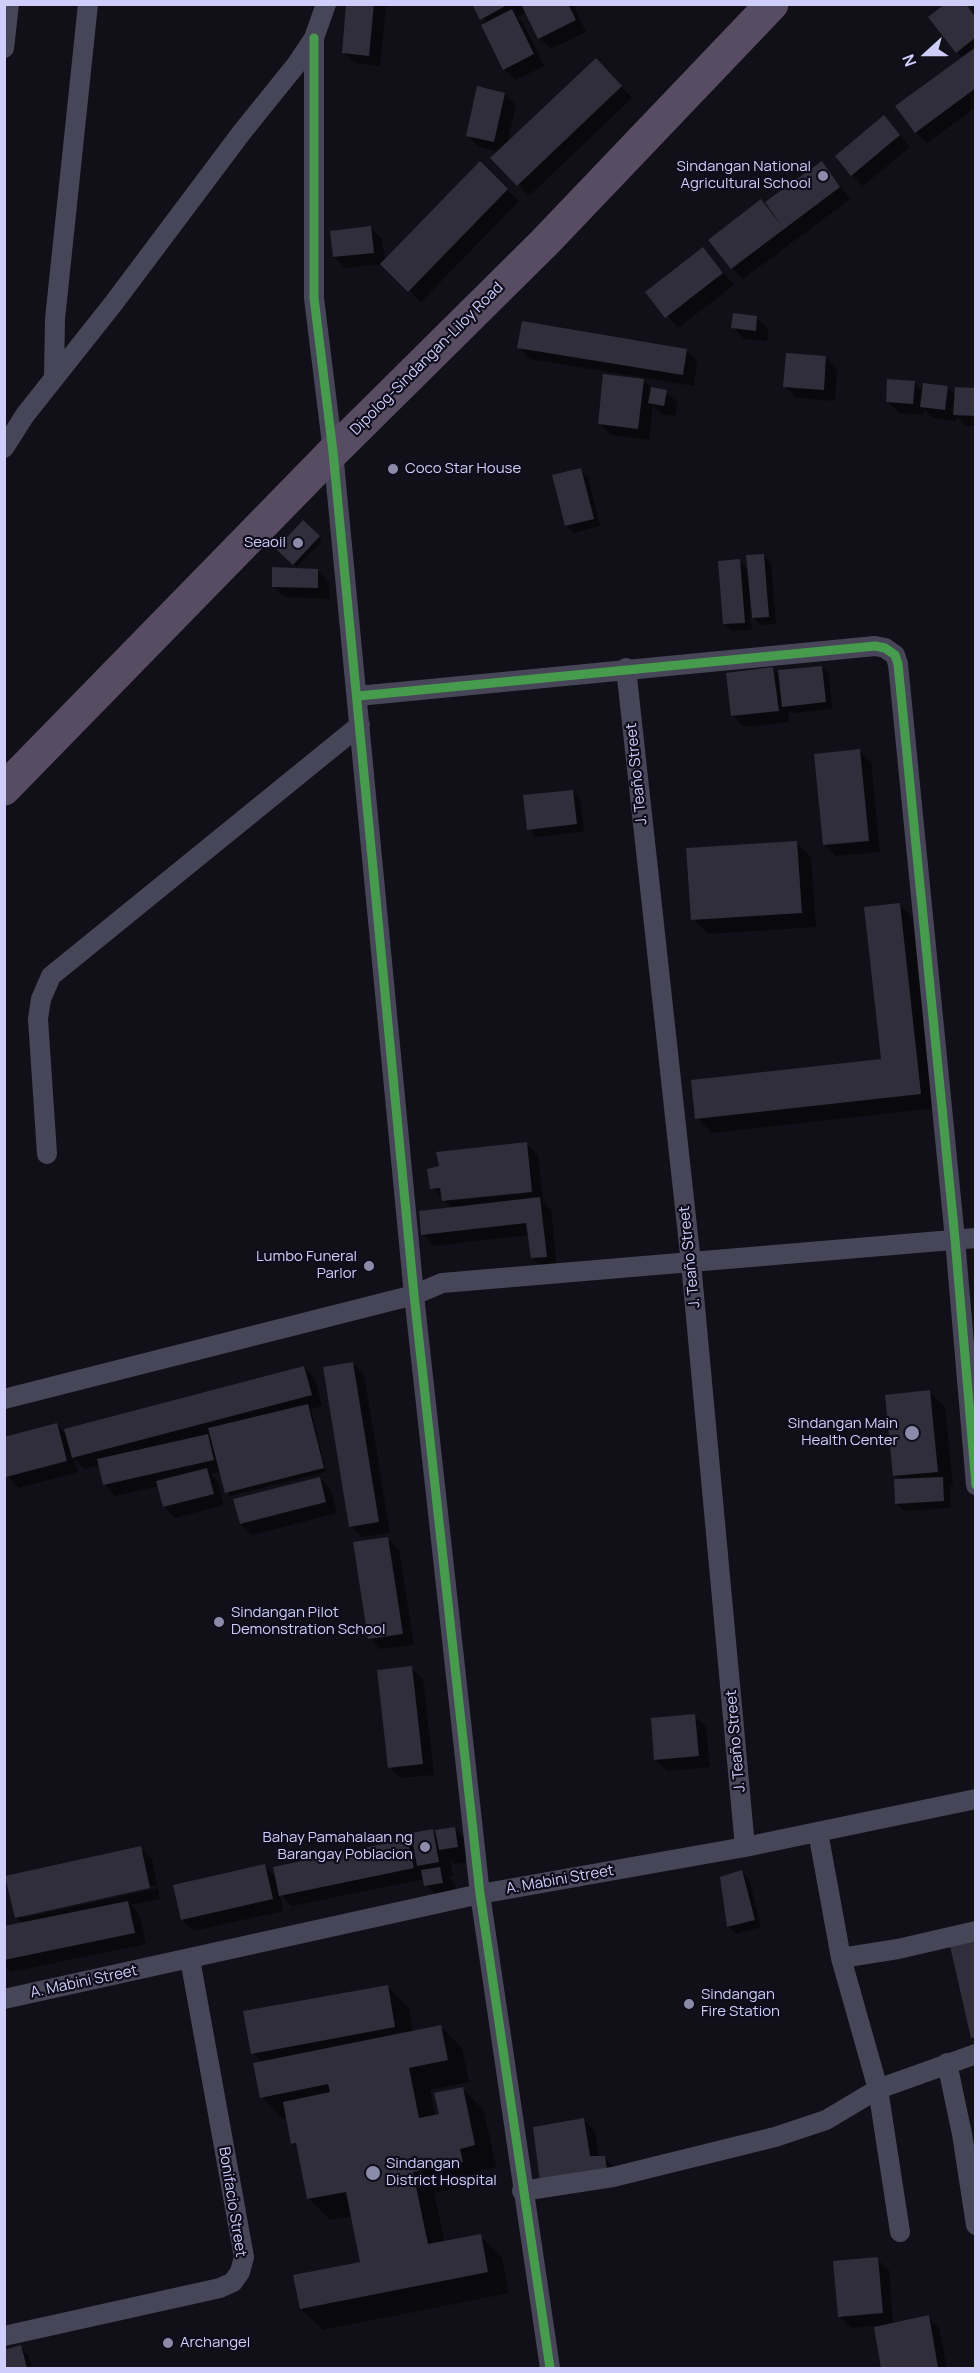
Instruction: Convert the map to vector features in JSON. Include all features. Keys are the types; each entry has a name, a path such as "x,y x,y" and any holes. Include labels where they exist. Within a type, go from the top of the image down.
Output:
{"highway":[{"name":"Dipolog-Sindangan-Liloy Road","path":"4,789 333,452 545,242 772,4"}],"street":[{"path":"4,48 9,4"},
{"path":"54,378 57,308 88,4"},
{"path":"4,448 54,378 113,304 314,38 326,4"},
{"path":"314,38 314,298 333,452 358,696 414,1296 480,1894 522,2191 550,2368"},
{"path":"358,696 626,668 874,646 885,648 895,655 898,664 956,1239 975,1485"},
{"name":"J. Teaño Street","path":"626,668 691,1263 745,1847"},
{"path":"47,1154 38,1019 41,999 51,976 360,724"},
{"path":"4,1400 414,1296 442,1283 975,1238"},
{"name":"A. Mabini Street","path":"4,1999 480,1894 745,1847 975,1799"},
{"path":"818,1832 841,1958 878,2089 900,2232"},
{"path":"841,1958 898,1949 975,1930"},
{"name":"Bonifacio Street","path":"4,2336 220,2288 232,2282 240,2272 244,2257 190,1959"},
{"path":"522,2191 613,2177 775,2137 826,2120 878,2089 975,2054"},
{"path":"947,2063 962,2134 975,2225"}],"building":[{"path":"346,4 374,4 369,56 342,53"},
{"path":"472,4 509,4 480,20"},
{"path":"521,4 568,4 576,20 538,39"},
{"path":"945,4 966,4 976,18 976,37 956,53 928,17"},
{"path":"512,9 534,54 503,70 481,25"},
{"path":"976,47 976,88 915,133 895,106"},
{"path":"596,58 622,86 517,186 490,158"},
{"path":"477,86 505,93 494,142 466,136"},
{"path":"884,115 900,135 851,176 835,156"},
{"path":"480,161 508,189 408,292 380,264"},
{"path":"822,161 840,187 731,269 708,240 761,199 781,225 765,202"},
{"path":"371,226 374,253 333,257 330,231"},
{"path":"703,247 723,273 665,318 645,292"},
{"path":"733,313 757,316 756,331 731,328"},
{"path":"522,321 687,349 683,375 517,348"},
{"path":"786,353 826,356 824,390 783,387"},
{"path":"603,374 644,379 638,429 598,424"},
{"path":"887,379 915,381 913,404 886,402"},
{"path":"923,383 948,386 945,410 920,407"},
{"path":"651,387 667,390 664,406 648,403"},
{"path":"955,387 976,388 976,416 953,415"},
{"path":"581,468 594,519 565,526 552,475"},
{"name":"Seaoil","path":"303,520 320,536 293,565 276,549"},
{"path":"764,554 769,617 752,618 746,555"},
{"path":"740,559 745,623 723,624 718,561"},
{"path":"272,567 318,569 318,588 272,587"},
{"path":"822,666 826,702 782,707 778,670"},
{"path":"773,667 779,711 731,716 726,673"},
{"path":"860,749 869,841 823,845 814,754"},
{"path":"573,790 577,824 527,830 523,795"},
{"path":"797,841 802,913 691,920 686,848"},
{"path":"900,903 921,1094 695,1119 691,1080 881,1059 864,907"},
{"path":"527,1142 532,1192 442,1201 440,1188 430,1189 427,1169 439,1166 436,1152"},
{"path":"540,1197 547,1257 531,1258 526,1223 421,1235 419,1211"},
{"path":"353,1362 379,1522 349,1527 323,1367"},
{"path":"304,1366 312,1395 72,1458 64,1429"},
{"name":"Sindangan Main Health Center","path":"930,1390 938,1472 893,1476 885,1395"},
{"path":"308,1404 324,1468 225,1493 208,1428"},
{"path":"57,1423 67,1461 6,1477 4,1437"},
{"path":"208,1434 214,1460 103,1485 97,1459"},
{"path":"207,1468 214,1494 163,1507 156,1481"},
{"path":"320,1477 326,1502 240,1524 233,1499"},
{"path":"943,1477 944,1501 895,1504 894,1479"},
{"path":"388,1537 403,1634 368,1639 353,1542"},
{"path":"412,1666 423,1764 388,1768 377,1670"},
{"path":"695,1714 699,1756 654,1760 651,1718"},
{"path":"455,1827 458,1847 439,1850 435,1830"},
{"name":"Bahay Pamahalaan ng Barangay Poblacion","path":"433,1829 439,1862 417,1866 411,1833"},
{"path":"407,1839 414,1868 279,1896 273,1867"},
{"path":"141,1846 150,1888 15,1918 5,1876"},
{"path":"265,1864 273,1899 181,1920 173,1885"},
{"path":"440,1867 443,1883 424,1886 421,1870"},
{"path":"742,1870 755,1920 727,1927 720,1877"},
{"path":"128,1901 135,1933 4,1960 4,1926"},
{"path":"976,1940 976,2037 971,2038 950,1946"},
{"path":"388,1985 395,2027 251,2054 243,2011"},
{"path":"441,2025 448,2060 409,2068 419,2118 439,2114 434,2093 463,2087 475,2145 460,2149 463,2162 413,2172 428,2244 481,2234 488,2272 300,2309 293,2275 360,2262 346,2192 307,2199 296,2143 291,2144 283,2102 330,2092 328,2084 260,2098 253,2063"},
{"path":"584,2118 590,2156 605,2156 607,2170 540,2182 533,2127"},
{"path":"878,2257 883,2313 838,2317 833,2261"},
{"path":"929,2315 938,2368 881,2368 874,2327"},
{"path":"21,2345 27,2368 4,2368 4,2350"}],"cycle path":[{"path":"314,38 314,298 333,452 414,1295 480,1894 550,2368"},
{"path":"358,696 875,646 885,648 895,655 898,664 955,1239 976,1485"}],"place":[{"name":"Sindangan National Agricultural School","path":"823,176"},
{"name":"Coco Star House","path":"393,469"},
{"name":"Seaoil","path":"298,543"},
{"name":"Lumbo Funeral Parlor","path":"369,1266"},
{"name":"Sindangan Main Health Center","path":"912,1433"},
{"name":"Sindangan Pilot Demonstration School","path":"219,1622"},
{"name":"Bahay Pamahalaan ng Barangay Poblacion","path":"425,1847"},
{"name":"Sindangan Fire Station","path":"689,2004"},
{"name":"Sindangan District Hospital","path":"373,2173"},
{"name":"Archangel","path":"168,2343"}]}
